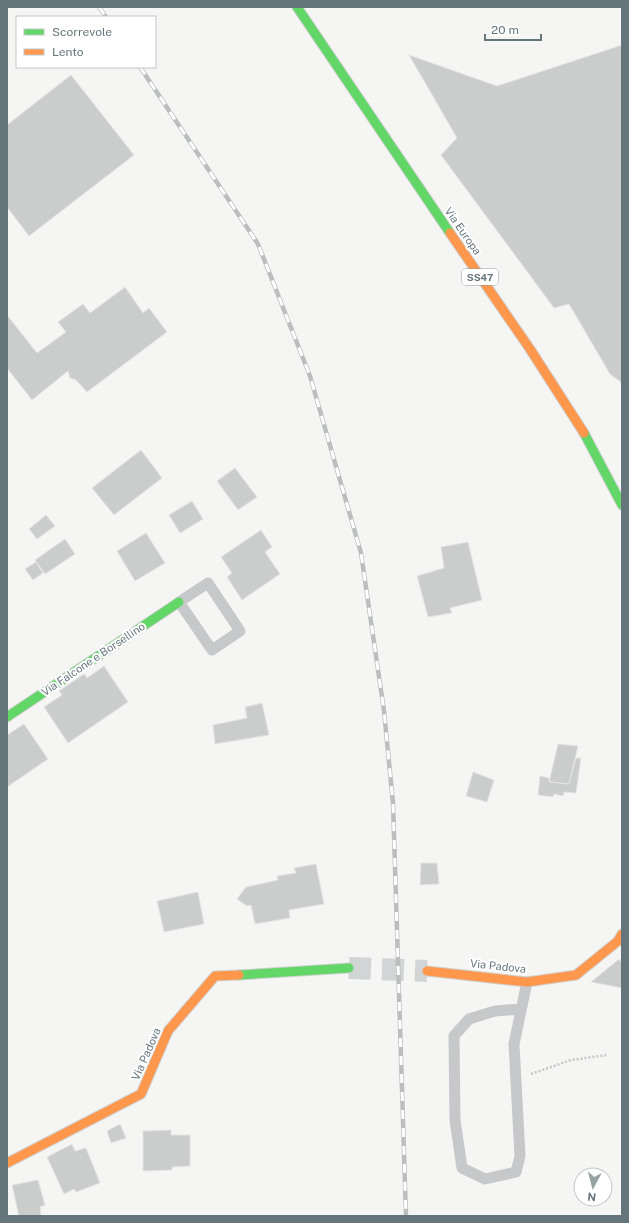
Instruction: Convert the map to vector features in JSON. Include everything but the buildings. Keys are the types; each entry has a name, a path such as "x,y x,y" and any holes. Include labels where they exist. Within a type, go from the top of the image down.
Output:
{"main road":[{"name":"SS47","path":"297,7 328,55"},
{"path":"293,18 328,55"},
{"name":"Via Europa","path":"328,55 407,172 535,355 585,436 622,505"},
{"name":"Via Falcone e Borsellino","path":"7,717 179,602"},
{"name":"Via Padova","path":"428,971 527,982 576,976 618,941 622,934"},
{"name":"Via Padova","path":"7,1163 141,1094 168,1031 215,976 349,968"}],"lane":[{"name":"Via Falcone e Borsellino","path":"208,583 240,631 212,650 179,602 208,583"},
{"path":"521,1009 495,1010 469,1019 454,1036 455,1120 462,1168 485,1179 516,1172 520,1156 514,1044 527,982"}],"path":[{"path":"517,1078 571,1060 607,1055"}],"tunnel":[{"path":"349,968 427,971"}],"railway":[{"path":"99,7 105,16"},
{"path":"141,68 258,244 310,376 361,553 384,711 393,803 406,1216"}],"traffic: fast":[{"path":"297,7 450,233"},
{"path":"584,433 622,505"},
{"path":"7,717 179,602"},
{"path":"239,975 349,968"}],"traffic: slow":[{"path":"450,233 530,349 584,433"},
{"path":"427,971 527,982 576,975 618,941 622,934"},
{"path":"7,1163 141,1094 168,1031 215,976 239,975"}]}
